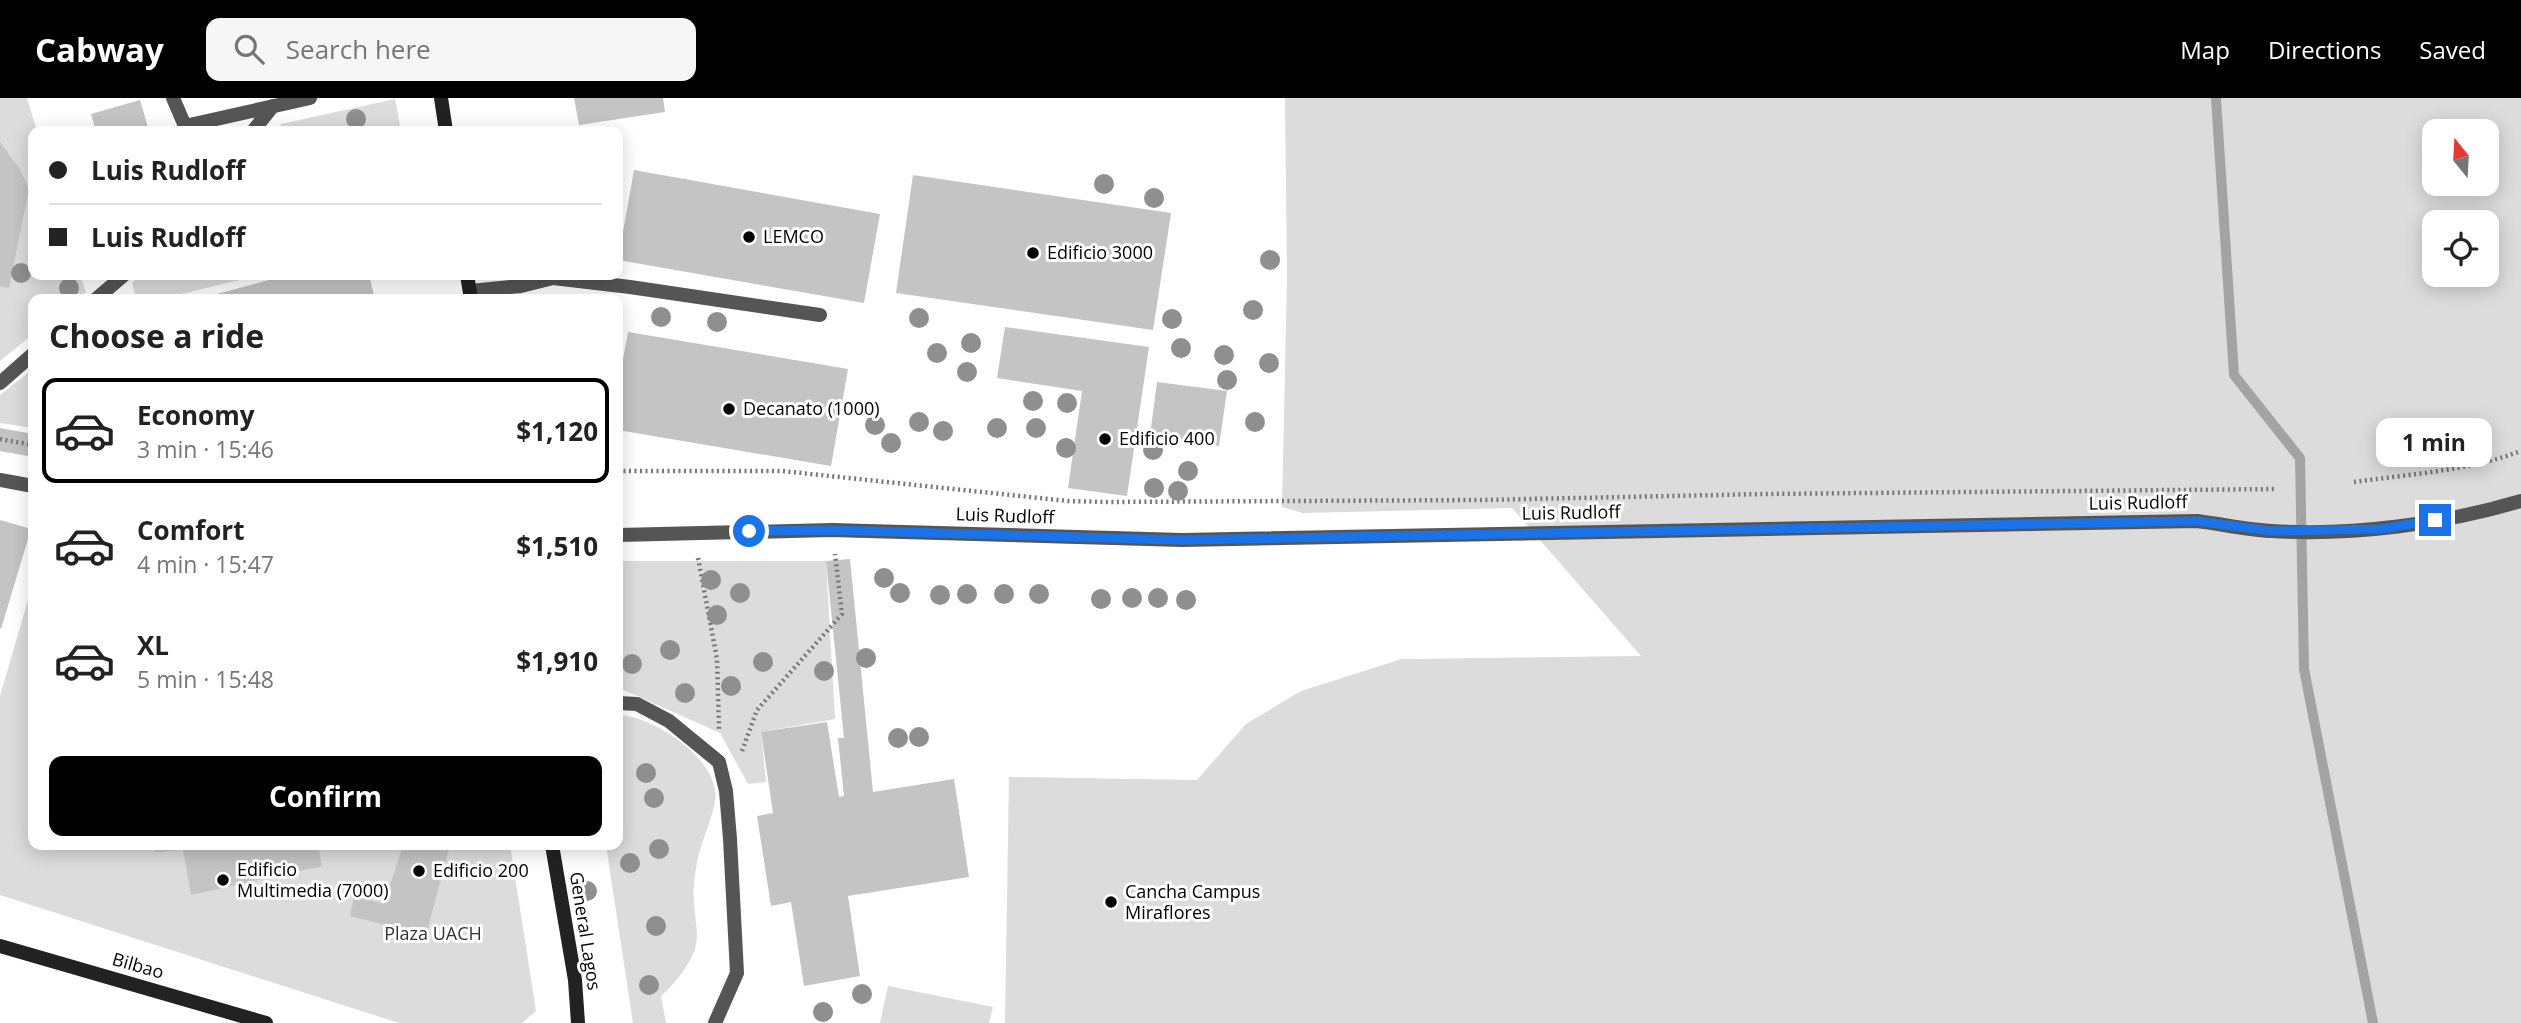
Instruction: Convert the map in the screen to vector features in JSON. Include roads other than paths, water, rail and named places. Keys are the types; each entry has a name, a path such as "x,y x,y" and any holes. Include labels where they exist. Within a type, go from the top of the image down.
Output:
{"main road":[{"path":"441,98 445,126"},
{"name":"General Lagos","path":"553,850 575,980 578,1023"},
{"name":"Bilbao","path":"0,946 266,1023"}],"street":[{"path":"173,98 185,126 310,98"},
{"path":"257,126 273,106"},
{"path":"102,294 118,280"},
{"path":"476,294 545,280"},
{"path":"562,280 613,292 820,315"},
{"path":"0,383 28,358"},
{"path":"0,480 28,485"},
{"name":"Luis Rudloff","path":"623,535 832,530 1182,540 2197,521 2271,531 2380,529 2489,510 2521,500"},
{"path":"623,703 637,704 670,721 719,762 726,791 737,973 715,1023"}],"waterway":[{"path":"2216,98 2234,375 2300,458 2304,669 2373,1023"}],"place":[{"name":"LEMCO","path":"749,237"},
{"name":"Edificio 3000","path":"1033,253"},
{"name":"Decanato (1000)","path":"729,409"},
{"name":"Edificio 400","path":"1105,439"},
{"name":"Edificio 200","path":"419,871"},
{"name":"Edificio Multimedia (7000)","path":"223,880"},
{"name":"Cancha Campus Miraflores","path":"1111,902"}],"park label":[{"name":"Plaza UACH","path":"433,934"}]}
